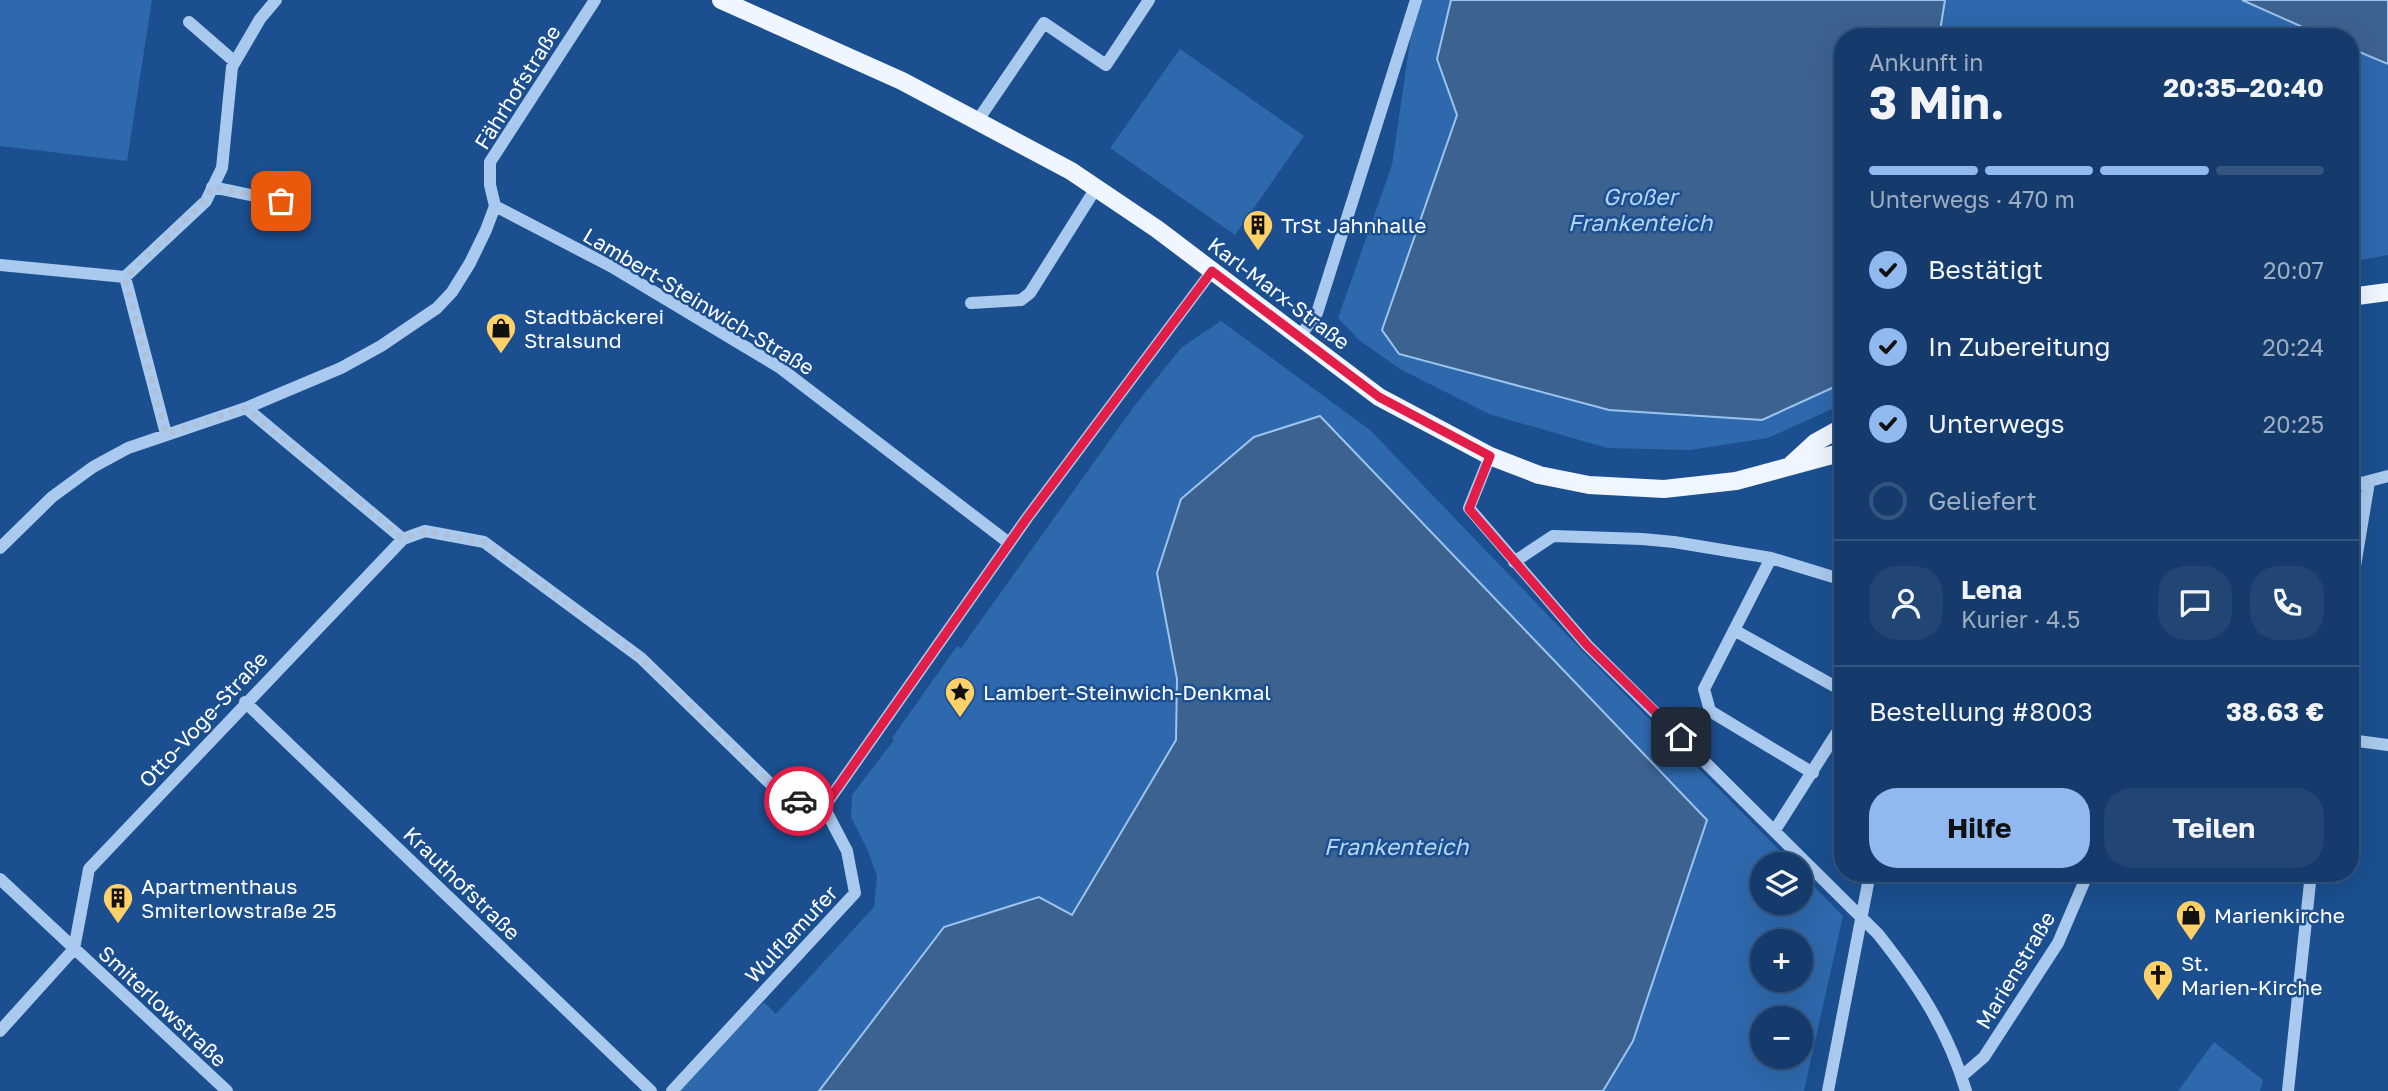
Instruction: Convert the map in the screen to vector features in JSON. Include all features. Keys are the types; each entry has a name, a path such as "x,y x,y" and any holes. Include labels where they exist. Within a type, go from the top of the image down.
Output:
{"main road":[{"name":"Karl-Marx-Straße","path":"721,0 902,81 978,120 1096,188 1157,229 1379,397 1490,456 1539,475 1589,485 1664,489 1714,485 1788,469 1834,455"},
{"path":"2359,296 2388,292"},
{"path":"1788,469 1816,442 1834,432"}],"street":[{"path":"0,265 125,277 205,201 222,168 232,67 260,19 275,0"},
{"name":"Fährhofstraße","path":"495,206 490,185 490,162 595,0"},
{"path":"978,120 1044,23 1106,65 1149,0"},
{"path":"1300,336 1317,313 1416,0"},
{"path":"189,22 235,61"},
{"path":"212,187 304,206"},
{"path":"971,303 1021,300 1030,293 1096,188"},
{"path":"0,548 52,497 93,467 128,447 246,408 341,368 381,346 437,308 452,292 470,263 495,206"},
{"name":"Lambert-Steinwich-Straße","path":"495,206 614,268 779,367 1009,543"},
{"path":"246,408 403,539 425,531 484,542 641,658 785,798 824,807 1009,543 1212,271"},
{"path":"125,277 166,434"},
{"path":"1490,456 1469,509 1587,645 1863,919 1910,973 1938,1018 1966,1091"},
{"path":"2359,484 2388,476"},
{"path":"2359,542 2369,482"},
{"path":"1514,562 1553,536 1674,542 1771,558 1834,577"},
{"name":"Otto-Voge-Straße","path":"74,949 89,869 245,702 403,539"},
{"path":"1771,558 1704,689 1710,711 1813,773"},
{"path":"1734,630 1834,686"},
{"name":"Krauthofstraße","path":"245,702 651,1091"},
{"path":"1775,830 1834,738"},
{"path":"2359,741 2388,745"},
{"name":"Wulflamufer","path":"672,1091 855,893 847,851 824,807"},
{"path":"0,879 74,949 0,1031"},
{"path":"1828,1091 1869,882"},
{"name":"Marienstraße","path":"1962,1076 1984,1057 2058,943 2084,882"},
{"path":"2288,1091 2310,882"},
{"name":"Smiterlowstraße","path":"74,949 227,1091"}],"shaded area":[{"path":"0,0 152,0 127,161 0,146"},
{"path":"1416,0 1451,0 1437,59 1457,115 1382,330 1399,354 1609,410 1762,420 1834,387 1834,408 1768,438 1690,450 1607,448 1489,414 1400,369 1359,340 1338,318 1392,165"},
{"path":"1945,0 2242,0 2305,28 1940,28"},
{"path":"1180,49 1304,136 1235,235 1110,148"},
{"path":"2359,52 2388,64 2388,255 2359,260"},
{"path":"1221,321 1370,430 1589,658 1781,852 1750,852 1750,915 1813,915 1813,885 1843,916 1813,1051 1813,1006 1750,1006 1750,1069 1809,1069 1804,1091 1603,1091 1633,1041 1157,573 1177,679 1176,740 1072,915 944,927 819,1091 673,1091 764,1002 776,1014 874,907 877,876 851,817 852,795 894,740 892,738 957,646 961,648 1135,405 1182,347"},
{"path":"2214,1042 2263,1080 2260,1091 2178,1091"}],"water":[{"name":"Großer Frankenteich","path":"1451,0 1945,0 1940,28 1834,28 1834,387 1762,420 1609,410 1399,354 1382,330 1457,115 1437,59"},
{"path":"2242,0 2388,0 2388,64 2359,52 2359,28 2305,28"},
{"name":"Frankenteich","path":"1320,416 1707,820 1633,1041 1603,1091 819,1091 944,927 1039,897 1072,915 1176,740 1177,679 1157,573 1181,499 1254,437"}],"way so far":[{"path":"281,201 212,187 205,201 125,277 166,434 246,408 403,539 425,531 484,542 641,658 785,798 799,801"}],"place":[{"name":"TrSt Jahnhalle","path":"1258,252"},
{"name":"Stadtbäckerei Stralsund","path":"501,355"},
{"name":"Lambert-Steinwich-Denkmal","path":"960,719"},
{"name":"Apartmenthaus Smiterlowstraße 25","path":"118,925"},
{"name":"Marienkirche","path":"2191,942"},
{"name":"St. Marien-Kirche","path":"2158,1002"}],"route":[{"path":"799,801 824,807 1027,518 1212,271 1379,397 1490,456 1469,509 1587,645 1681,737"}]}
